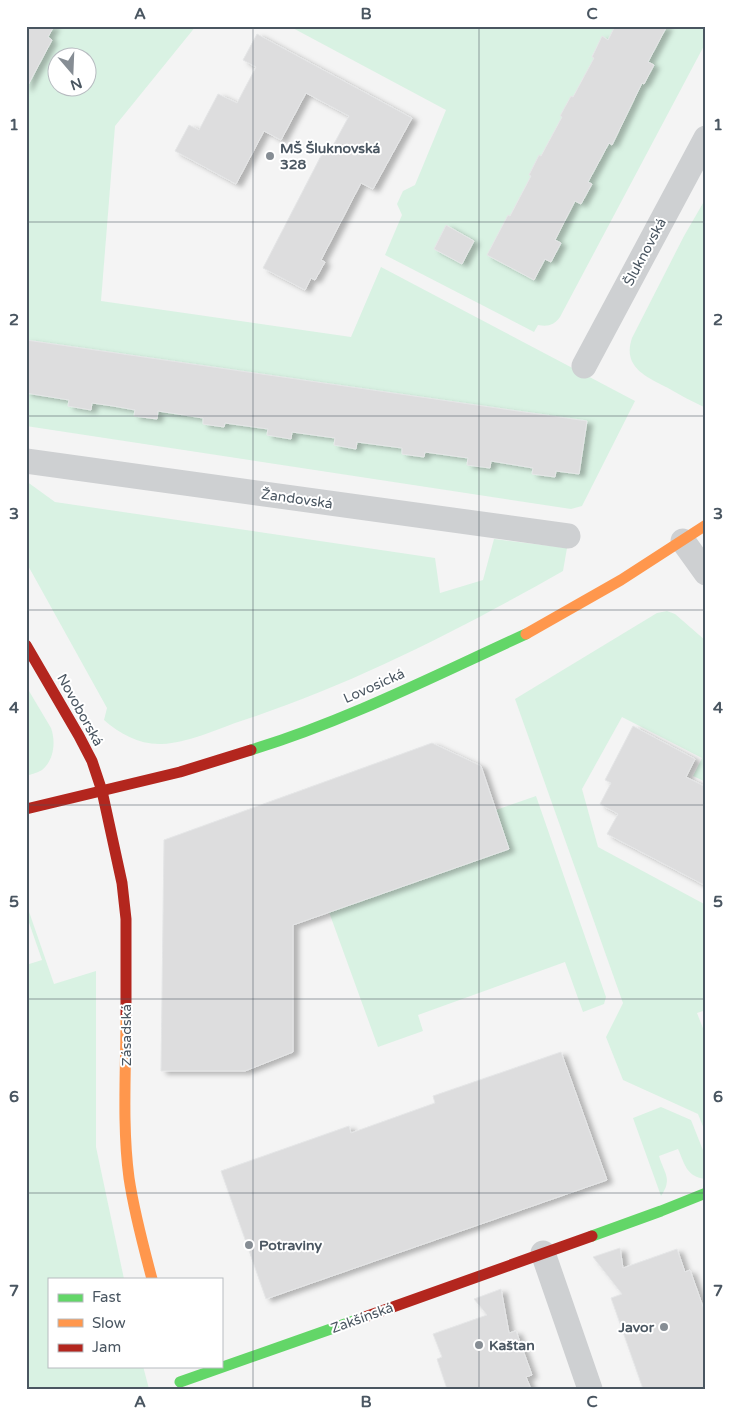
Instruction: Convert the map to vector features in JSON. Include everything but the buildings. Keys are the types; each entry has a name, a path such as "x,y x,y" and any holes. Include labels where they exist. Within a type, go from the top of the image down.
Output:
{"street":[{"name":"Šluknovská","path":"584,366 706,138"},
{"name":"Žandovská","path":"26,462 568,536"},
{"name":"Lovosická","path":"26,809 180,772 288,739 366,707 532,632 683,542 706,525"},
{"path":"683,542 706,573"},
{"name":"Novoborská","path":"26,645 79,736 92,762 102,792"},
{"name":"Zásadská","path":"102,792 122,883 126,919 126,1134 128,1176 136,1221 152,1278"},
{"name":"Zakšínská","path":"222,1364 543,1253 706,1193"},
{"path":"543,1253 590,1389"},
{"name":"Zakšínská","path":"179,1379 211,1368"}],"green space":[{"path":"54,26 196,26 115,126 101,301 351,337 381,267 635,401 582,506 571,509 26,426 26,393 69,399 68,406 91,410 92,403 135,409 134,416 157,419 158,411 203,418 203,424 224,427 225,422 268,428 267,435 291,439 292,432 335,438 334,445 356,448 357,442 402,447 402,454 424,457 425,452 468,458 467,465 491,461 533,468 533,474 555,477 556,471 579,474 587,422 26,340 26,88 52,40 48,37"},
{"path":"289,26 615,26 608,40 602,37 592,56 598,60 587,80 583,78 573,97 571,97 541,156 539,156 529,175 531,176 510,216 508,216 498,234 504,238 493,258 534,280 544,260 549,261 558,242 555,240 575,201 591,184 585,180 609,143 612,145 642,83 644,84 654,65 648,61 667,26 706,26 706,42 560,317 550,325 538,325 534,332 385,255 402,215 397,204 403,191 415,185 446,110","holes":["446,226 474,241 462,264 434,249"]},
{"path":"706,198 706,408 644,375 633,364 630,348 632,338 684,236"},
{"path":"26,481 55,502 435,558 440,593 483,580 494,539 567,548 563,571 445,635 364,674 191,739 154,744 131,738 104,720 107,708 26,562"},
{"path":"667,611 675,614 706,641 706,782 693,776 702,758 622,717 582,789 598,847 706,905 706,1010 697,1013 706,1036 706,1134 698,1114 623,1080 606,1037 623,1003 515,699 657,613"},
{"path":"26,686 51,728 54,745 46,766 40,771 26,776"},
{"path":"536,796 606,997 604,1004 583,1012 565,962 418,1015 423,1031 378,1047 329,912 509,849 496,810"},
{"path":"26,903 54,984 96,971 96,1147 124,1278 48,1278 48,1368 144,1368 149,1389 26,1389 26,965 42,960 26,914"},
{"path":"661,1107 691,1120 706,1158 706,1179 699,1178 690,1173 678,1149 659,1156 667,1180 665,1190 661,1196 633,1118"}],"traffic: fast":[{"path":"251,750 356,711 526,634"},
{"path":"592,1236 706,1193"},
{"path":"222,1367 362,1318"},
{"path":"180,1382 220,1368"}],"traffic: slow":[{"path":"526,634 621,580 706,525"},
{"path":"126,1016 125,1117 127,1158 133,1203 152,1278"}],"traffic: jam":[{"path":"26,645 79,736 92,761 102,791 122,883 126,919 126,1016"},
{"path":"26,809 180,772 251,750"},
{"path":"362,1318 592,1236"}],"place":[{"name":"MŠ Šluknovská 328","path":"270,156"},
{"name":"Potraviny","path":"249,1245"},
{"name":"Javor","path":"664,1327"},
{"name":"Kaštan","path":"479,1345"}]}
